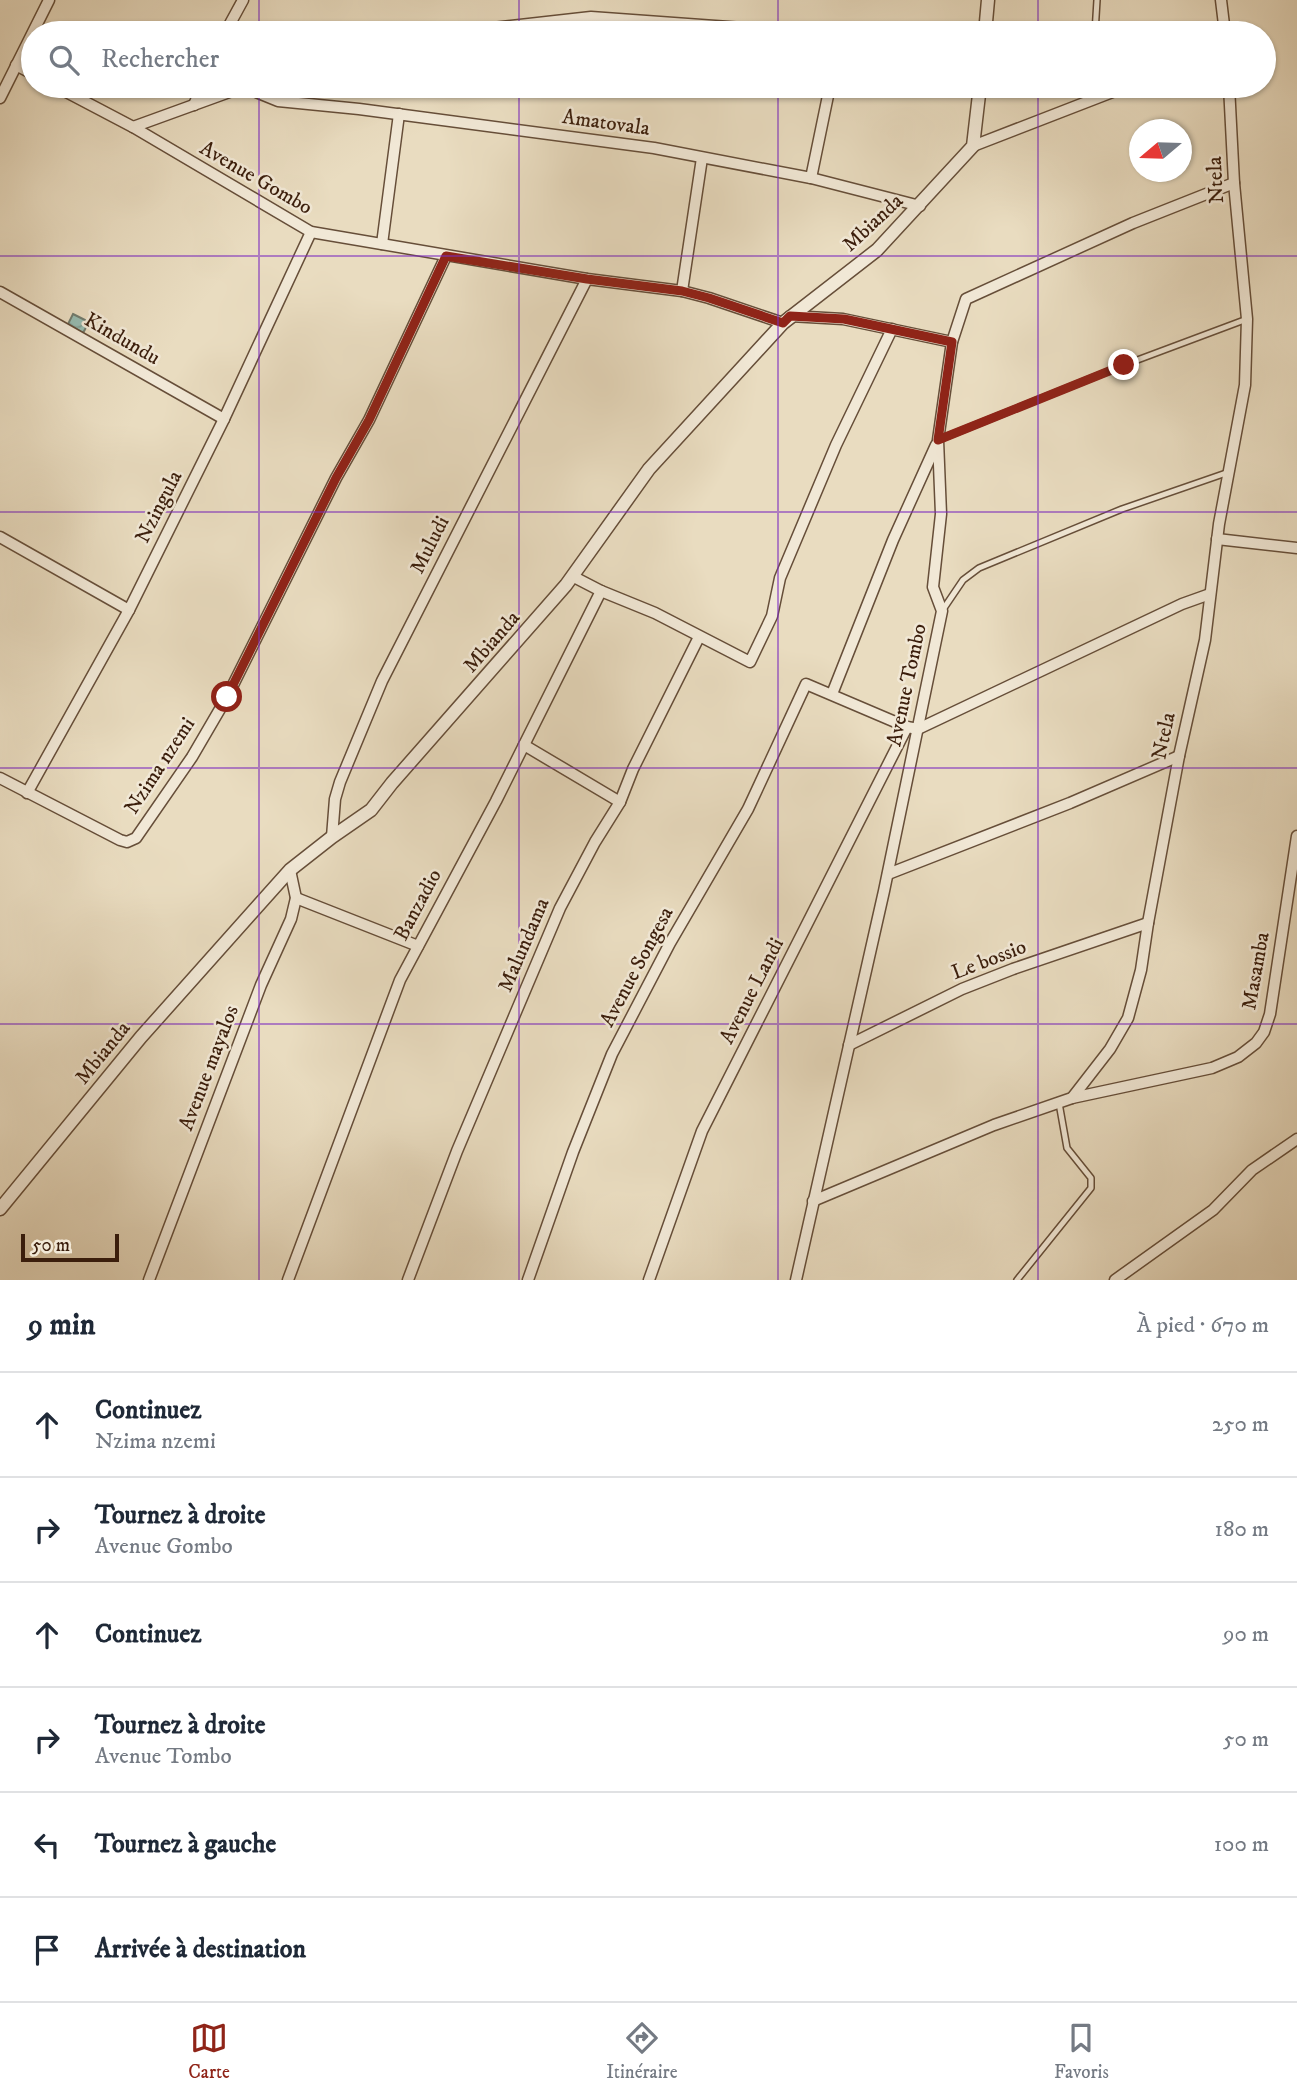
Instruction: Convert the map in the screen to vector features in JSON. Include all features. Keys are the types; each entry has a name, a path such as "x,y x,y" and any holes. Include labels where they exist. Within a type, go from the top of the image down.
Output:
{"street":[{"path":"38,21 49,0"},
{"path":"232,21 243,0"},
{"path":"986,21 988,0"},
{"path":"1221,0 1224,21"},
{"path":"556,21 592,17 647,21"},
{"path":"0,97 21,55"},
{"path":"16,65 21,68"},
{"name":"Avenue Gombo","path":"78,98 133,127 311,232 587,279 682,291 787,320 844,319 952,342"},
{"path":"194,105 197,98"},
{"path":"133,127 213,98"},
{"name":"Amatovala","path":"270,98 278,102 399,114 640,146 811,178 920,206"},
{"path":"811,178 828,98"},
{"path":"978,98 972,146 1097,98"},
{"name":"Ntela","path":"1072,1098 1110,1049 1128,1018 1141,970 1179,756 1205,640 1217,539 1245,385 1247,319 1234,183 1230,98"},
{"path":"382,244 399,114"},
{"name":"Mbianda","path":"0,1209 141,1037 290,870 371,810 572,576 649,469 787,320 877,250 972,146"},
{"path":"682,291 702,158"},
{"name":"Avenue Tombo","path":"796,1280 888,874 912,728 942,611 933,587 941,514 938,440 952,342 966,299 1133,223 1234,183"},
{"name":"Nzingula","path":"27,793 129,610 224,419 311,232"},
{"name":"Nzima nzemi","path":"27,793 127,842 136,838 192,757 227,697 336,478 369,420 446,256"},
{"name":"Muludi","path":"332,837 335,799 340,782 382,681 587,279"},
{"name":"Kindundu","path":"0,292 224,419"},
{"path":"572,576 655,613 750,662 772,616 780,578 836,445 892,329"},
{"path":"938,440 893,540 832,694 912,728 1182,604 1210,594"},
{"path":"0,537 129,610"},
{"path":"1217,539 1297,548"},
{"name":"Banzadio","path":"288,1280 400,980 524,745 601,591"},
{"name":"Malundama","path":"408,1280 457,1151 560,908 620,802 633,769 699,637"},
{"name":"Avenue Songesa","path":"528,1280 597,1088 612,1054 670,943 748,809 806,684 832,694"},
{"name":"Avenue Landi","path":"649,1280 702,1131 912,728"},
{"path":"524,745 620,802"},
{"path":"888,874 1070,803 1179,756"},
{"path":"0,778 27,793"},
{"name":"Masamba","path":"1072,1098 1212,1068 1238,1057 1256,1043 1264,1032 1270,1014 1297,836"},
{"path":"290,870 296,898 418,946"},
{"name":"Avenue mayalos","path":"149,1280 296,898"},
{"name":"Le bossio","path":"849,1045 1000,974 1148,923"},
{"path":"813,1201 993,1125 1072,1098"},
{"path":"1115,1280 1213,1210 1252,1170 1297,1139"}],"lane":[{"path":"1096,21 1097,0"},
{"path":"938,440 1247,319"},
{"path":"942,611 963,580 979,568 1122,509 1229,472"},
{"path":"1017,1280 1091,1188 1091,1178 1067,1148 1059,1103"}],"water":[{"path":"73,314 89,322 83,333 68,324"}],"route":[{"path":"227,697 336,478 369,420 446,256 682,291 783,323 790,316 844,319 952,342 938,440 1124,365"}]}
